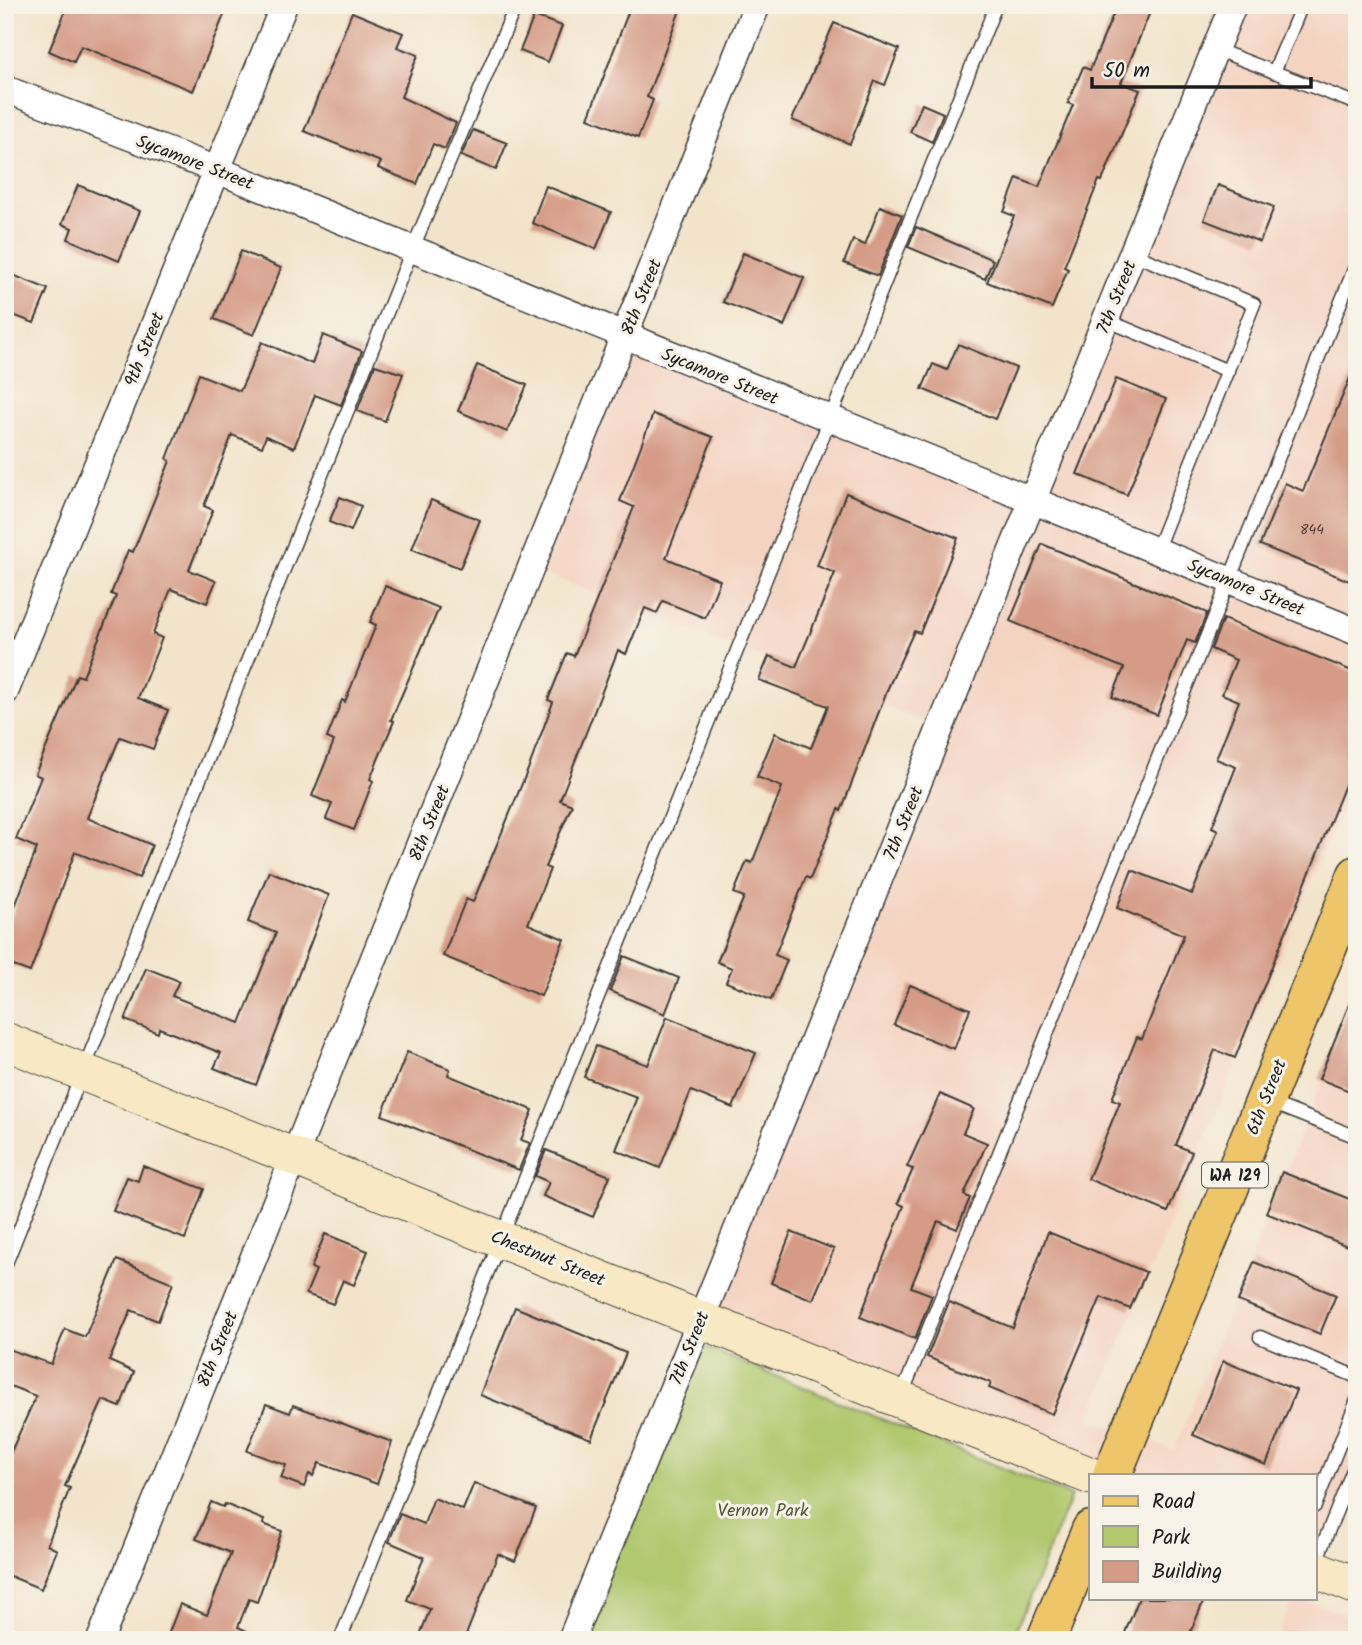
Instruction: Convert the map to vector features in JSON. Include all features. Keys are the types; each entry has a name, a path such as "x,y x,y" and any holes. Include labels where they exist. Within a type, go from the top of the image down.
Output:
{"main road":[{"name":"6th Street","path":"1112,1474 1357,875"},
{"path":"1046,1640 1089,1535"}],"street":[{"name":"9th Street","path":"5,692 284,5"},
{"name":"8th Street","path":"100,1640 757,5"},
{"name":"7th Street","path":"571,1640 1233,5"},
{"name":"Sycamore Street","path":"7,94 217,170 1357,632"},
{"name":"Chestnut Street","path":"5,1041 1089,1475"},
{"path":"1316,1567 1357,1586"}],"lane":[{"path":"5,1266 412,250 516,5"},
{"path":"340,1640 832,421 996,5"},
{"path":"1274,72 1302,5"},
{"path":"1215,49 1357,104"},
{"path":"1133,254 1254,304 1156,552"},
{"path":"900,1400 1357,262"},
{"path":"1106,320 1228,370"},
{"path":"1265,1100 1357,1137"},
{"path":"1260,1337 1357,1377"},
{"path":"1316,1503 1357,1400"},
{"path":"1316,1564 1357,1460"}],"shaded area":[{"path":"1251,5 1357,5 1357,771 1089,1419 1174,1450 1357,994 1357,1475 1316,1567 1316,1474 1089,1474 701,1320 941,728 532,569 625,337 1033,502"},
{"path":"1292,1600 1307,1600 1357,1620 1357,1640 1276,1640"}],"green space":[{"name":"Vernon Park","path":"692,1342 1071,1496 1012,1640 571,1640"}],"building":[{"path":"68,5 228,5 193,91 81,46 74,62 49,51"},
{"path":"631,5 682,5 647,97 653,100 638,138 588,118"},
{"path":"1117,5 1132,5 1150,12 1121,83 1140,90 1102,181 1099,180 1064,267 1068,269 1052,308 987,282 1014,216 1004,212 1017,178 1039,187 1073,105 1068,103 1083,67 1090,70"},
{"path":"352,12 403,33 397,47 418,55 401,97 456,123 445,149 433,144 417,184 378,168 381,162 304,131"},
{"path":"534,16 562,26 548,62 520,51"},
{"path":"834,23 899,49 885,85 875,81 850,144 792,120"},
{"path":"922,104 943,113 932,142 910,132"},
{"path":"473,130 507,143 496,170 461,156"},
{"path":"78,185 140,211 119,261 68,239 72,228 62,224"},
{"path":"1218,185 1274,207 1260,242 1204,220"},
{"path":"546,186 611,212 596,249 532,223"},
{"path":"880,206 902,215 878,276 844,263 853,240 865,245"},
{"path":"916,227 993,260 985,279 908,247"},
{"path":"241,251 281,268 254,335 214,319"},
{"path":"743,253 804,278 784,326 723,302"},
{"path":"5,272 48,289 34,323 5,312"},
{"path":"323,335 362,351 341,405 315,395 294,448 266,436 262,447 232,435 204,506 213,510 189,570 216,581 207,603 171,589 153,634 162,638 138,698 168,710 153,749 120,737 87,818 152,845 139,878 75,852 30,972 5,963 5,933 37,848 16,839 41,777 35,774 77,675 83,677 116,596 111,594 128,550 133,552 170,461 167,459 199,374 240,391 262,342 312,364"},
{"path":"958,344 1016,368 995,419 922,389 933,364 947,370"},
{"path":"1357,361 1357,584 1260,545 1285,483 1303,491"},
{"path":"375,365 403,374 385,421 357,411"},
{"path":"477,365 527,385 507,432 458,411"},
{"path":"1116,379 1166,399 1127,495 1077,474"},
{"path":"653,414 713,437 666,558 720,580 705,618 663,601 657,613 645,608 626,654 618,650 560,800 572,805 545,867 550,869 528,924 564,939 541,996 443,956 466,899 473,902 529,767 553,702 548,700 567,653 574,656 634,507 620,501"},
{"path":"846,493 958,538 920,633 914,631 888,688 841,811 839,809 810,879 806,877 775,955 787,960 771,1000 726,982 732,968 717,962 744,897 734,893 747,861 752,863 782,787 757,777 775,733 811,748 828,706 759,680 769,656 796,667 835,573 817,566"},
{"path":"340,497 361,506 351,531 329,522"},
{"path":"431,500 480,520 460,568 412,549"},
{"path":"1042,544 1207,613 1195,643 1187,640 1157,715 1112,697 1124,668 1010,621"},
{"path":"385,586 439,608 391,720 394,721 370,779 373,781 354,830 326,819 332,804 312,796 334,741 327,738 342,700 345,702 376,625 370,622"},
{"path":"1223,619 1357,673 1357,755 1235,1058 1215,1050 1176,1145 1192,1152 1168,1212 1088,1179 1120,1102 1112,1099 1137,1037 1142,1039 1184,935 1117,908 1132,870 1192,894 1218,830 1212,827 1236,767 1216,759 1239,701 1222,694 1236,660 1211,649"},
{"path":"269,871 329,895 256,1085 214,1068 221,1053 159,1028 158,1033 125,1020 146,968 179,981 172,996 240,1023 276,933 248,922"},
{"path":"624,956 679,978 665,1014 610,991"},
{"path":"910,985 970,1009 954,1049 894,1025"},
{"path":"1357,987 1357,1094 1319,1079"},
{"path":"667,1017 756,1053 733,1108 691,1091 660,1168 616,1150 637,1097 584,1077 596,1046 648,1065"},
{"path":"407,1052 450,1069 448,1075 533,1110 521,1140 530,1143 519,1170 382,1115"},
{"path":"940,1094 974,1109 963,1133 987,1143 964,1195 970,1198 957,1229 938,1221 911,1287 932,1295 915,1339 860,1317 904,1206 898,1203 913,1169 907,1167"},
{"path":"546,1150 610,1176 593,1217 543,1196 549,1182 535,1176"},
{"path":"143,1166 204,1189 185,1239 113,1211 127,1177 138,1181"},
{"path":"1282,1172 1357,1202 1357,1250 1266,1213"},
{"path":"791,1232 834,1249 813,1300 771,1283"},
{"path":"1048,1232 1146,1272 1130,1309 1101,1297 1052,1414 989,1388 991,1383 927,1357 949,1302 1013,1328"},
{"path":"325,1234 368,1251 354,1285 343,1280 333,1304 306,1294 316,1270 311,1268"},
{"path":"117,1260 173,1283 158,1321 131,1310 109,1361 134,1372 120,1407 103,1400 65,1486 70,1488 47,1545 57,1550 41,1589 5,1574 5,1465 36,1396 5,1384 5,1348 51,1364 65,1329 85,1337"},
{"path":"1254,1262 1336,1295 1320,1334 1238,1301"},
{"path":"515,1307 626,1353 591,1439 480,1395"},
{"path":"1223,1361 1296,1390 1266,1465 1193,1435"},
{"path":"266,1404 290,1413 293,1405 392,1442 377,1484 319,1463 313,1476 309,1474 304,1487 281,1478 286,1465 247,1451"},
{"path":"474,1483 536,1508 515,1561 498,1554 464,1640 418,1640 430,1609 407,1600 424,1557 389,1542 400,1514 424,1524 434,1498 463,1510"},
{"path":"211,1502 223,1507 225,1504 264,1520 263,1524 282,1531 257,1602 249,1599 238,1627 266,1640 166,1640 180,1604 207,1615 231,1553 196,1539"},
{"path":"1138,1600 1204,1600 1187,1640 1122,1640"}]}
